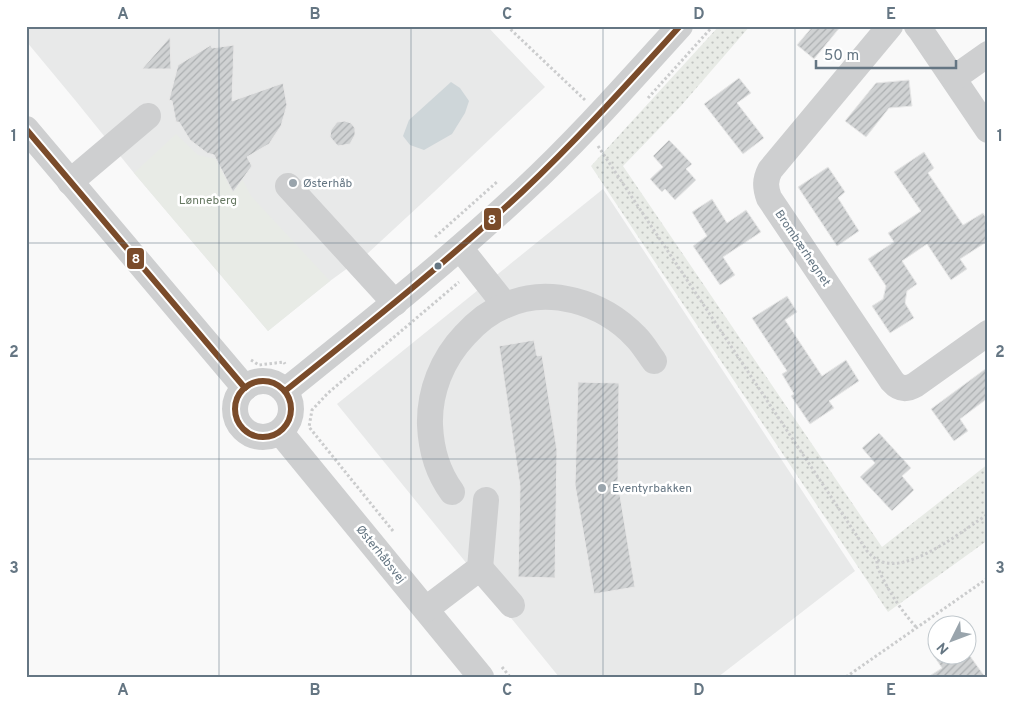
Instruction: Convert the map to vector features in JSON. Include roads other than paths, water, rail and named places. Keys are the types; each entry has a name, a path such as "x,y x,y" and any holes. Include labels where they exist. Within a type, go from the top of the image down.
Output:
{"street":[{"path":"285,391 396,303 524,190 593,121 680,26"},
{"name":"Brombærhegnet","path":"890,26 770,170 766,176 766,190 769,198 896,386 909,388 916,385 988,332"},
{"path":"916,26 921,30 988,130"},
{"path":"954,78 988,54"},
{"path":"70,182 148,116"},
{"path":"26,129 245,388"},
{"path":"288,186 396,303"},
{"path":"460,248 505,305"},
{"path":"452,492 438,467 434,451 430,418 432,401 436,385 446,362 460,340 485,317 505,305 532,297 549,297 582,303 611,316 635,336 654,361"},
{"path":"261,381 278,385 285,391 291,408 290,417 287,425 280,432 262,438 244,431 238,423 235,414 235,404 245,388 252,383 261,381"},
{"name":"Østerhåbsvej","path":"280,432 481,677"},
{"path":"486,500 480,568 512,605"},
{"path":"426,609 480,568"}],"place":[{"name":"Østerhåb","path":"293,183"},
{"name":"Eventyrbakken","path":"602,488"}],"park label":[{"name":"Lønneberg","path":"208,200"}]}
